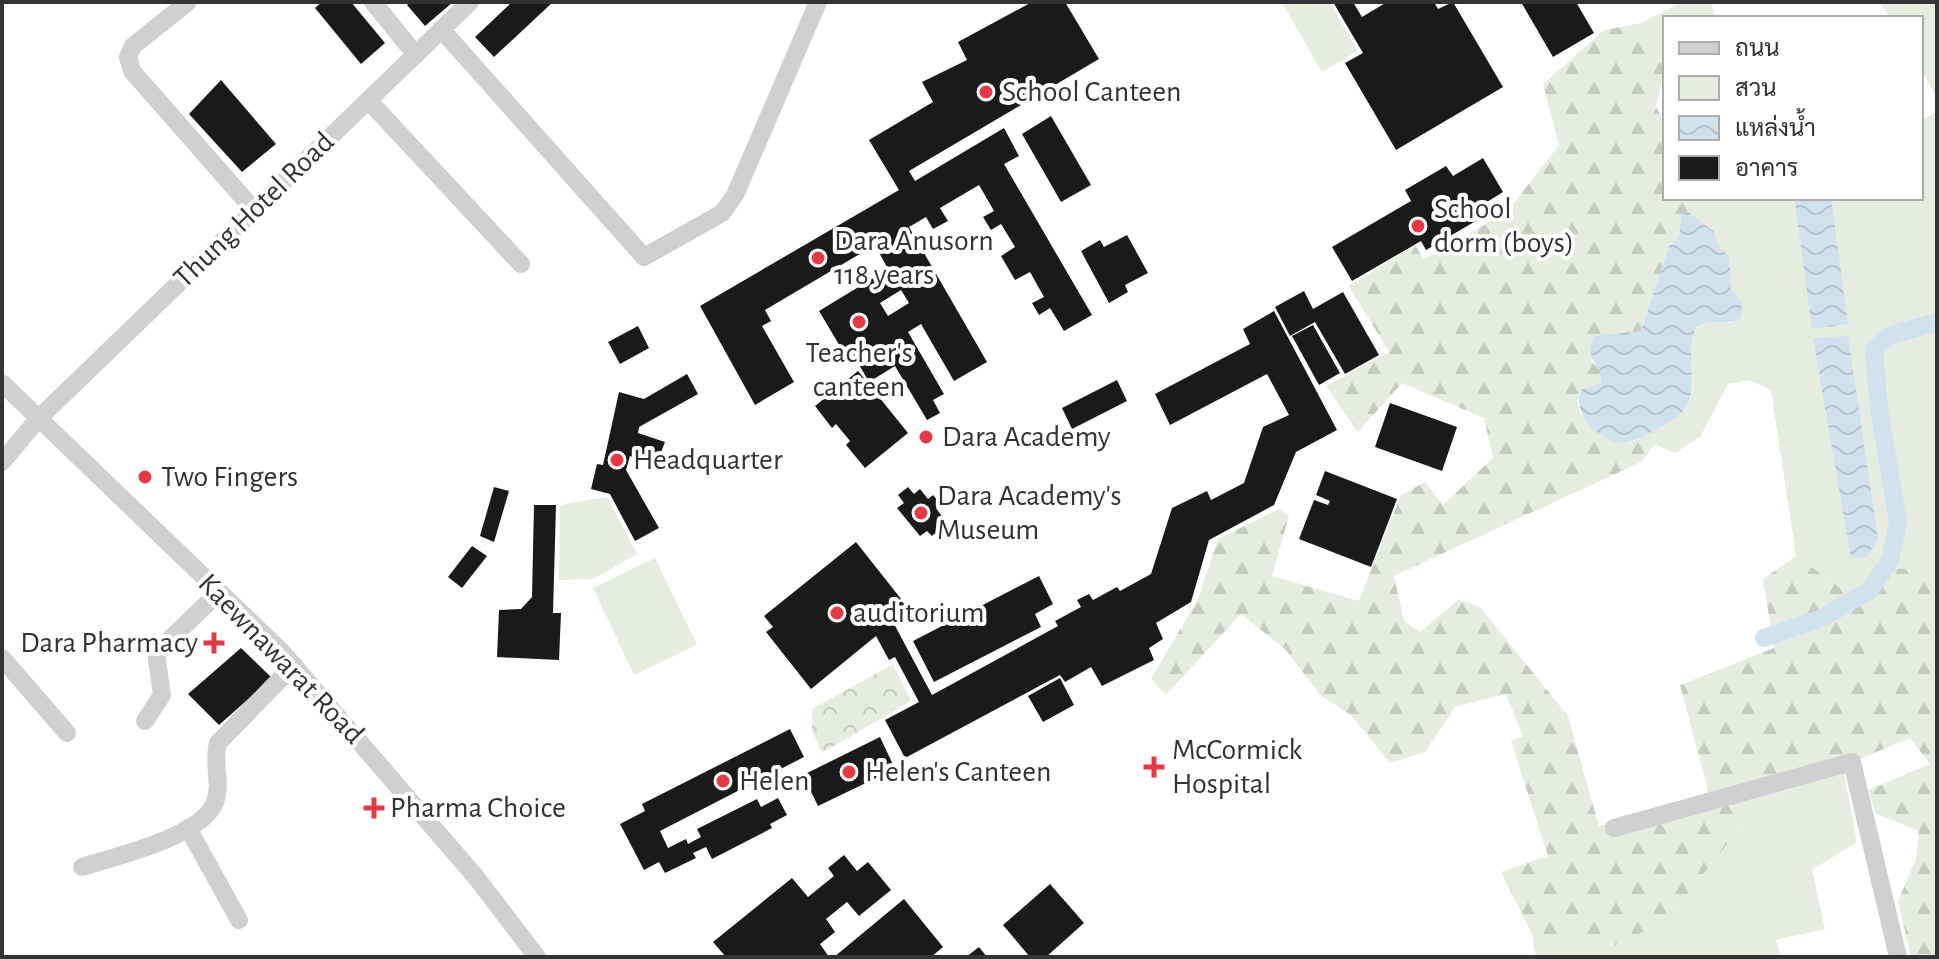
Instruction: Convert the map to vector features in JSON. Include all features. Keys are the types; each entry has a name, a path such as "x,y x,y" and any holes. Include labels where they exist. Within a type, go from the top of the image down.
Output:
{"street":[{"path":"188,2 133,46 128,57 132,71 254,210"},
{"path":"373,2 416,55"},
{"name":"Thung Hotel Road","path":"2,462 39,418 470,2"},
{"path":"441,29 644,257 722,213 735,195 818,2"},
{"path":"368,100 521,264"},
{"name":"Kaewnawarat Road","path":"2,383 294,665 475,876 537,957"},
{"path":"145,721 162,695 156,653 219,592"},
{"path":"2,658 67,733"},
{"path":"82,867 188,828 214,805 218,743 294,665"},
{"path":"1614,828 1852,762 1898,957"},
{"path":"188,828 239,920"}],"green space":[{"path":"1330,2 1358,51 1322,72 1282,3"},
{"path":"1682,2 1711,2 1714,16 1663,16 1663,64 1641,23"},
{"path":"1880,2 1937,2 1937,97 1923,73 1923,16 1889,16"},
{"path":"1641,23 1663,64 1656,106 1663,122 1663,200 1698,200 1693,216 1681,213 1679,237 1669,246 1641,331 1591,360 1600,371 1601,383 1587,388 1577,400 1580,414 1617,443 1632,442 1654,431 1655,444 1641,462 1394,576 1404,621 1420,632 1458,600 1480,607 1568,716 1599,826 1709,794 1680,685 1774,648 1763,579 1796,556 1845,591 1873,566 1937,572 1937,957 1911,957 1898,901 1916,859 1919,831 1876,814 1868,790 1930,764 1910,738 1764,799 1665,921 1616,945 1532,934 1501,872 1548,856 1511,741 1523,736 1506,694 1455,707 1425,752 1390,763 1351,715 1320,695 1286,650 1241,614 1166,695 1151,679 1198,599 1218,539 1279,509 1289,516 1272,576 1359,601 1401,495 1425,482 1443,505 1493,458 1484,418 1402,383 1358,432 1326,386 1389,352 1349,286 1415,245 1424,259 1507,212 1559,145 1543,84 1604,30"},
{"path":"1937,112 1937,572 1873,566 1845,591 1796,556 1771,390 1749,380 1728,384 1700,437 1675,453 1655,444 1654,431 1673,420 1691,398 1695,329 1707,322 1731,323 1736,295 1729,285 1714,237 1693,216 1697,200 1923,200 1923,119"},
{"path":"607,497 637,554 593,579 559,580 560,505"},
{"path":"655,558 697,645 634,675 593,588"},
{"path":"893,664 911,701 822,753 812,731 812,709"},
{"path":"1843,768 1857,842 1812,870 1825,929 1776,940 1781,957 1536,957 1532,934 1616,945 1665,921 1764,799"}],"water":[{"path":"1831,200 1848,324 1812,329 1795,202"},
{"path":"1688,212 1713,231 1720,249 1729,255 1731,289 1742,302 1741,318 1706,323 1695,329 1692,385 1685,407 1675,418 1649,433 1633,441 1617,443 1594,429 1580,407 1581,390 1601,382 1591,355 1591,343 1594,336 1641,331 1669,246 1679,237 1681,213"},
{"path":"1848,336 1878,539 1867,557 1851,558 1813,338"}],"building":[{"path":"322,2 351,2 385,43 361,64 315,8"},
{"path":"410,2 453,2 425,26 407,5"},
{"path":"512,2 553,2 494,57 475,37"},
{"path":"1032,2 1065,2 1099,59 909,171 915,181 1004,128 1019,156 1004,164 1092,315 1064,331 1050,308 1039,315 1032,303 1044,297 1030,272 1015,280 1001,256 1015,247 1001,224 991,230 983,217 994,211 979,185 940,208 948,221 933,229 926,217 909,227 987,362 954,381 921,324 908,332 944,394 933,400 940,413 927,420 895,366 869,382 853,354 847,358 819,311 888,269 875,245 765,310 771,321 762,326 794,382 755,405 700,306 899,190 869,140 933,102 922,82 967,60 958,42","holes":["901,290 909,303 888,316 880,303"]},
{"path":"1333,2 1353,2 1362,17 1387,2 1434,2 1438,9 1453,2 1503,87 1396,150 1345,63 1363,53"},
{"path":"1521,2 1576,2 1594,33 1553,57"},
{"path":"221,80 276,144 242,172 189,114"},
{"path":"1051,116 1091,185 1061,202 1022,134"},
{"name":"School dorm (boys)","path":"1483,158 1503,192 1487,202 1493,211 1426,250 1421,241 1352,281 1332,247 1411,201 1405,190 1446,166 1453,176"},
{"path":"1127,235 1148,273 1125,285 1128,292 1109,303 1081,251 1100,240 1104,247"},
{"path":"1304,291 1313,309 1343,292 1379,355 1345,374 1315,322 1290,336 1275,307"},
{"path":"1274,311 1337,430 1296,452 1274,505 1209,540 1191,602 1156,623 1163,639 1149,648 1154,660 1102,686 1091,667 1065,682 1060,675 905,758 885,720 919,702 895,657 889,660 876,636 811,689 766,632 773,627 764,616 856,542 909,609 893,622 932,695 1058,626 1055,621 1081,607 1077,600 1089,594 1093,600 1117,587 1120,591 1151,574 1172,508 1207,491 1211,500 1244,483 1263,427 1289,415 1267,374 1170,425 1155,394 1250,344 1243,329"},
{"path":"1313,325 1340,373 1319,385 1292,336"},
{"path":"638,326 649,348 620,364 608,342"},
{"path":"858,371 908,433 865,468 846,445 850,441 836,424 832,428 815,406"},
{"name":"Headquarter","path":"687,374 698,394 639,427 638,433 665,442 656,465 630,456 626,470 659,528 635,541 610,494 591,489 597,464 603,465 619,392 644,399"},
{"path":"1117,380 1127,401 1072,429 1062,408"},
{"path":"1390,403 1457,427 1442,471 1375,447"},
{"path":"1325,471 1397,499 1371,567 1299,539 1314,500 1328,505 1330,501 1316,495"},
{"path":"494,487 509,491 494,542 480,536"},
{"name":"Dara Academy's Museum","path":"908,487 914,494 920,489 928,499 933,495 941,504 936,508 943,518 936,524 940,529 932,536 927,531 920,536 897,508 904,503 898,495"},
{"path":"534,505 556,505 553,613 561,613 559,660 497,657 499,610 521,609 532,597"},
{"path":"472,546 487,556 462,588 448,577"},
{"path":"1039,576 1053,604 1035,614 1041,627 934,682 913,641"},
{"path":"241,648 272,678 219,725 188,694"},
{"path":"1060,678 1074,705 1043,722 1028,696"},
{"path":"790,729 804,757 660,831 668,848 686,839 688,844 701,837 697,829 757,799 761,807 778,798 787,815 770,824 772,828 712,859 706,847 693,853 696,858 665,873 659,862 644,870 620,824 645,811 642,804"},
{"name":"Helen's Canteen","path":"880,737 895,769 818,806 803,775"},
{"path":"844,855 857,871 868,862 891,890 859,916 847,902 826,919 835,932 820,944 829,957 726,957 713,942 792,878 808,897 834,876 828,868"},
{"path":"1050,884 1084,923 1046,957 1030,957 1003,925"},
{"path":"904,899 943,947 931,957 834,957"},
{"path":"979,947 987,957 966,957"}],"waterway":[{"path":"1764,638 1822,618 1869,591 1890,561 1898,523 1879,409 1874,350 1888,336 1937,322"}],"place":[{"name":"School Canteen","path":"986,92"},
{"name":"School dorm (boys)","path":"1418,226"},
{"name":"Dara Anusorn 118 years","path":"818,258"},
{"name":"Teacher's canteen","path":"859,322"},
{"name":"Dara Academy","path":"926,437"},
{"name":"Headquarter","path":"617,460"},
{"name":"Two Fingers","path":"145,477"},
{"name":"Dara Academy's Museum","path":"921,513"},
{"name":"auditorium","path":"837,613"},
{"name":"Dara Pharmacy","path":"214,643"},
{"name":"McCormick Hospital","path":"1154,767"},
{"name":"Helen's Canteen","path":"849,772"},
{"name":"Helen","path":"723,781"},
{"name":"Pharma Choice","path":"374,808"}]}
